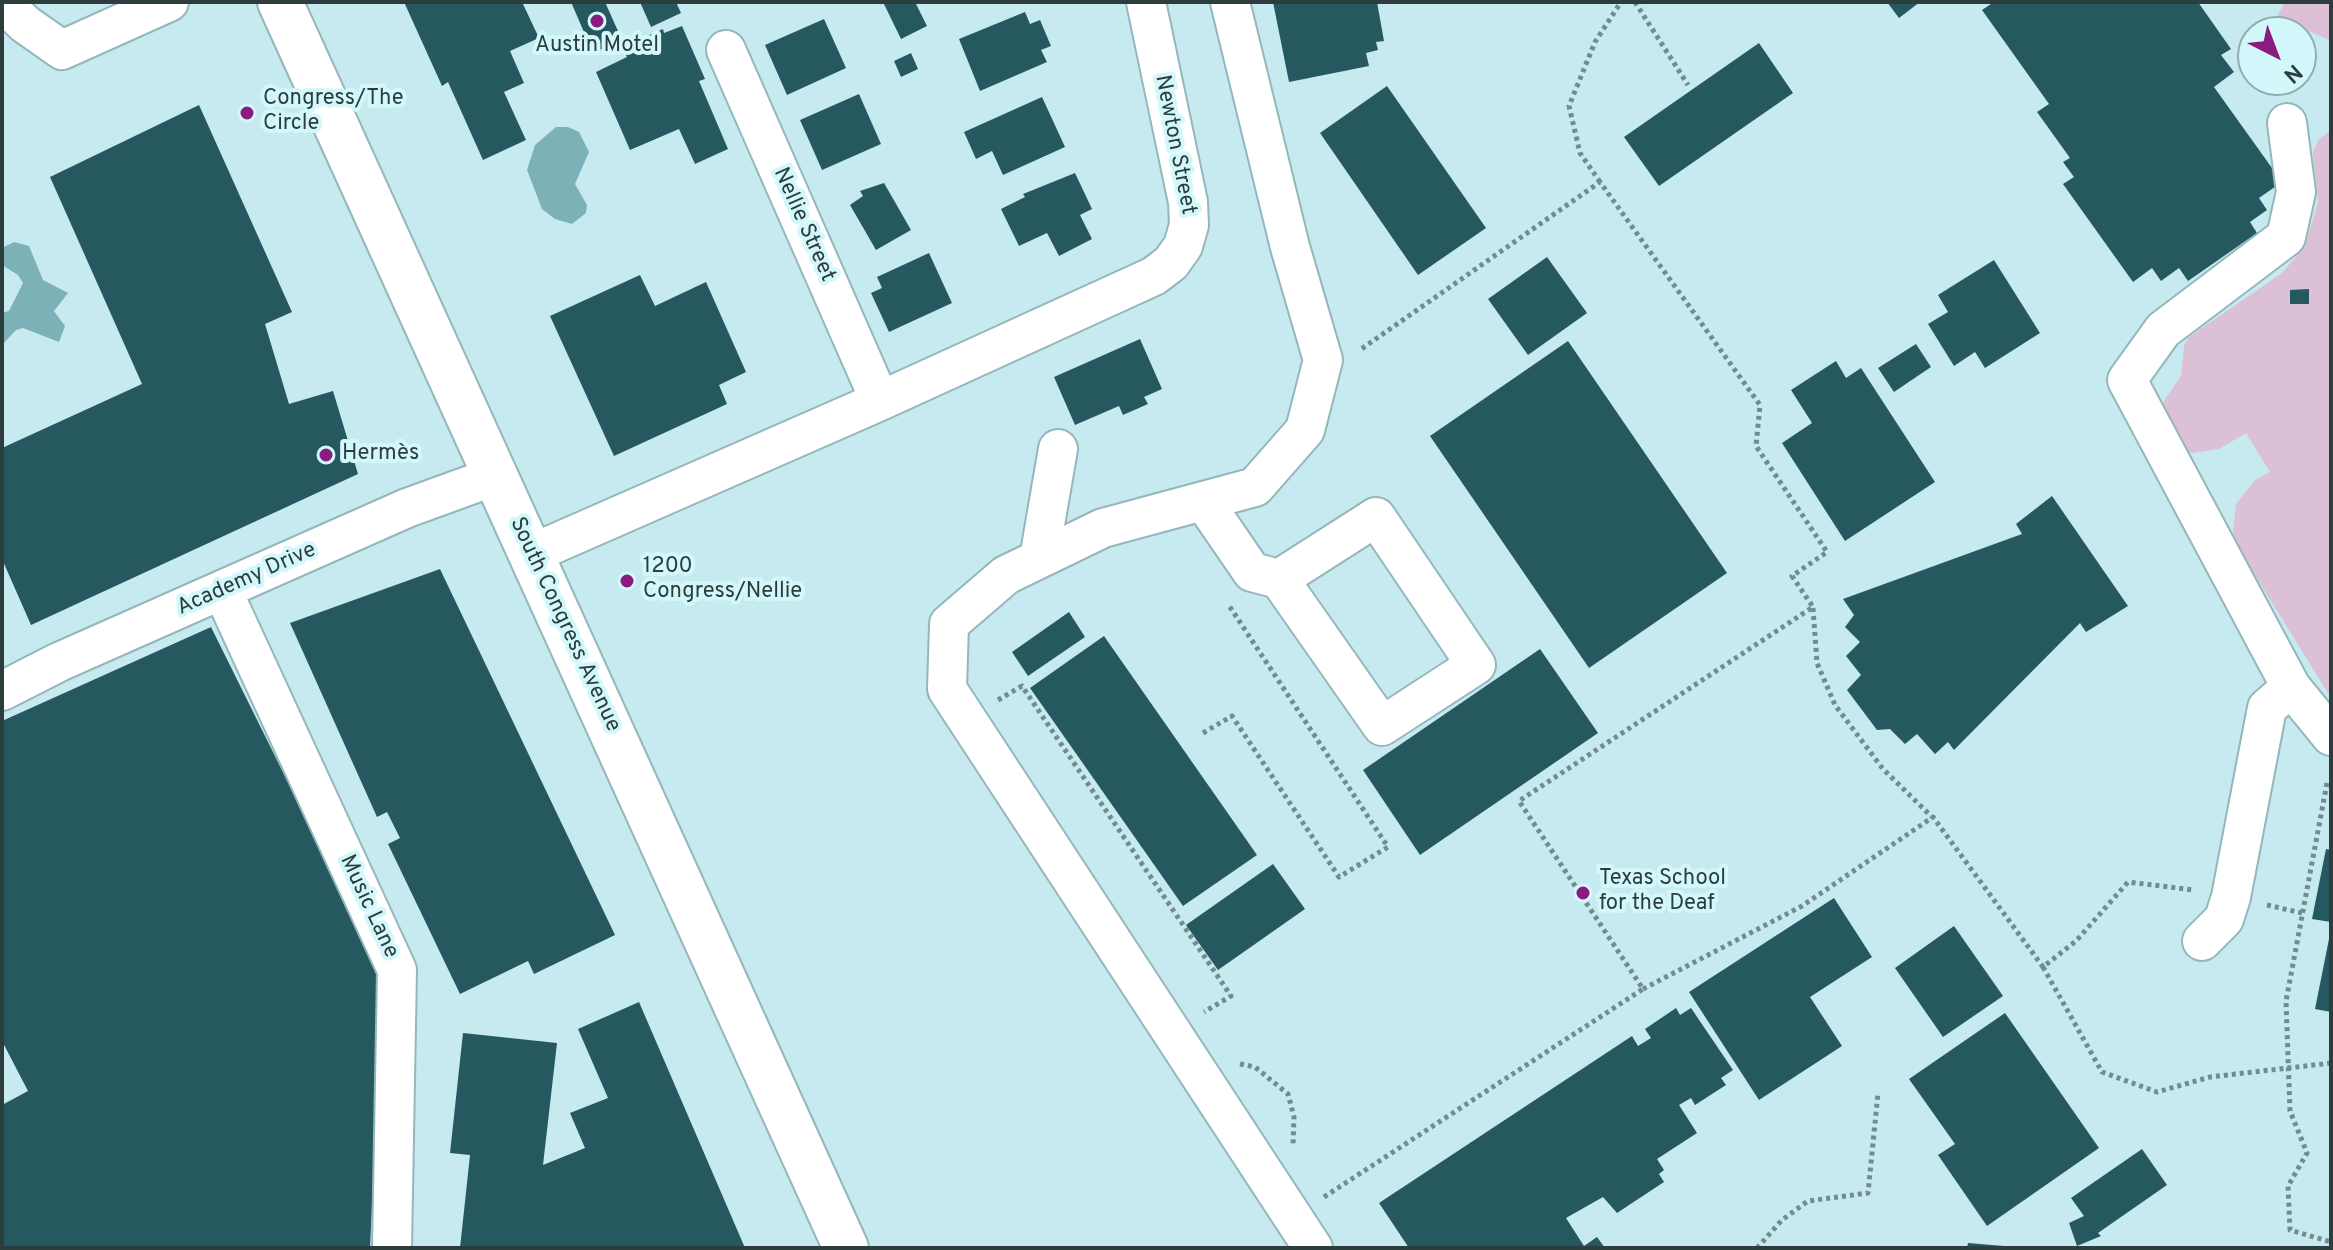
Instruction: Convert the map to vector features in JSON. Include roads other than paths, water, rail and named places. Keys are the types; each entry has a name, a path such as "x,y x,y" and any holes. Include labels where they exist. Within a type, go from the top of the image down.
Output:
{"main road":[{"name":"South Congress Avenue","path":"280,2 846,1248"}],"street":[{"path":"2,2 25,24 62,50 169,2"},
{"name":"Newton Street","path":"880,401 1154,276 1171,263 1183,246 1189,225 1188,202 1146,2"},
{"path":"1230,2 1290,247 1323,360 1305,430 1255,487 1103,528 1006,575 949,624 947,689 1303,1245"},
{"name":"Nellie Street","path":"726,50 880,401"},
{"path":"2287,123 2296,192 2286,237 2163,330 2127,380 2291,687 2331,736"},
{"path":"531,554 880,401"},
{"path":"1039,559 1058,449"},
{"name":"Academy Drive","path":"2,691 59,662 407,508 495,476"},
{"path":"1204,502 1252,572 1279,579 1382,726 1476,665 1376,517 1279,579"},
{"name":"Music Lane","path":"223,592 397,970 392,1248"},
{"path":"2202,941 2224,919 2231,897 2267,708 2291,687"}],"water":[{"path":"556,127 568,127 579,132 589,152 575,184 587,205 586,213 572,224 555,219 542,209 527,170 535,145"},
{"path":"14,242 29,246 43,280 68,293 54,311 65,326 59,342 23,328 16,330 2,345 2,313 9,311 23,283 18,275 2,265 2,248"}],"place":[{"name":"Austin Motel","path":"597,21"},
{"name":"Congress/The Circle","path":"247,113"},
{"name":"Hermès","path":"326,455"},
{"name":"1200 Congress/Nellie","path":"627,581"},
{"name":"Texas School for the Deaf","path":"1583,893"}]}
